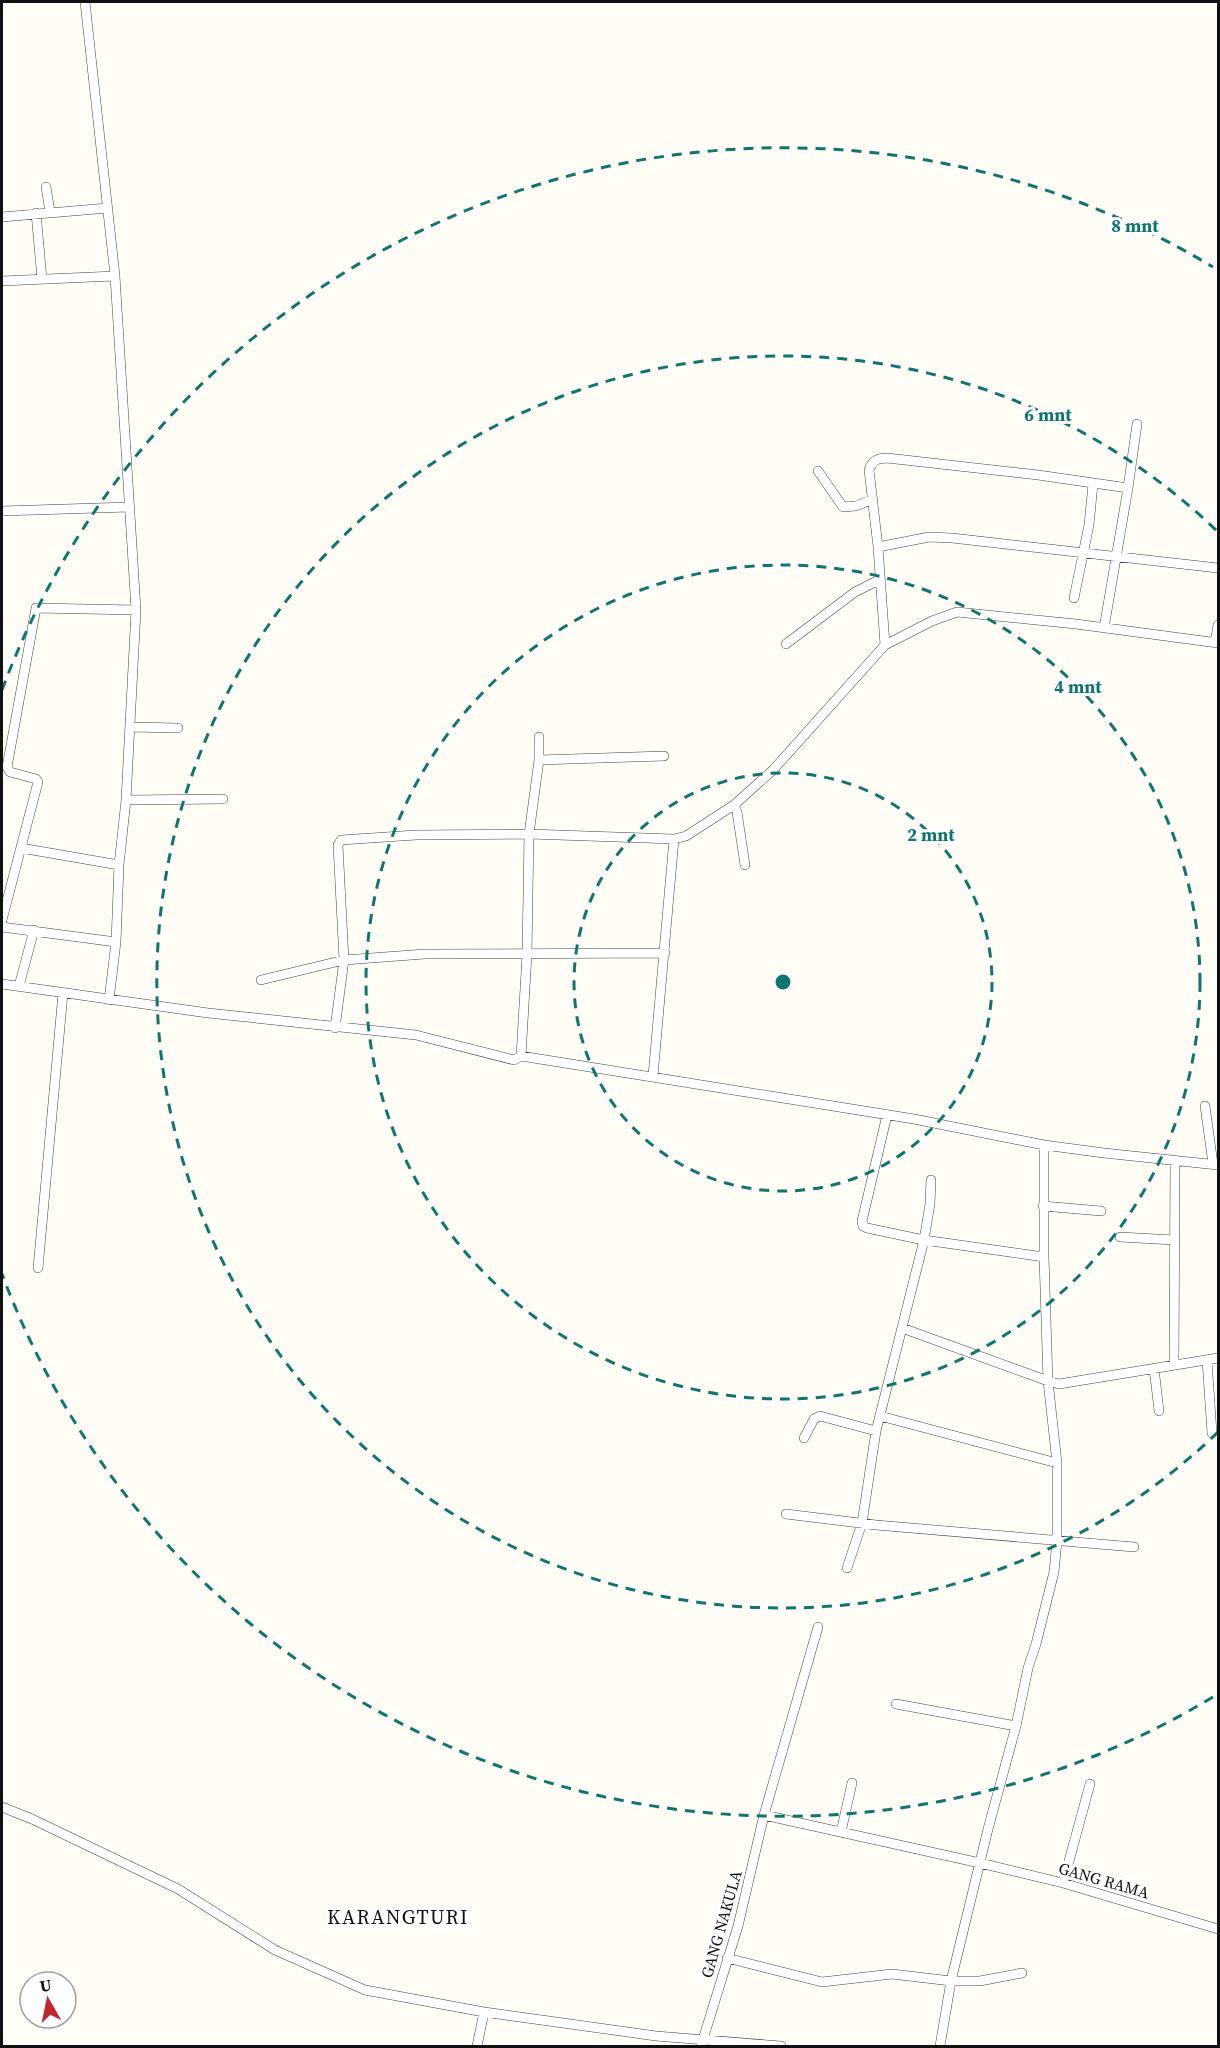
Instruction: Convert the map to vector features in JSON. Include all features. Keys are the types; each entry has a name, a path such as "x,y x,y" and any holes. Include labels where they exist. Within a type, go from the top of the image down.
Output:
{"street":[{"path":"86,2 115,276 136,610 126,800 118,865 116,942 109,1000"},
{"path":"46,187 50,212"},
{"path":"2,217 108,208"},
{"path":"36,213 42,279"},
{"path":"2,281 115,276"},
{"path":"1104,628 1137,424"},
{"path":"885,645 878,547 869,470 871,464 881,458 1038,475 1128,488"},
{"path":"818,471 843,507 856,506 873,499"},
{"path":"1074,598 1084,553 1092,484"},
{"path":"2,511 129,507"},
{"path":"878,547 937,537 1218,568"},
{"path":"786,644 855,592 879,580"},
{"path":"2,920 39,781 10,772 7,767 36,608 136,610"},
{"path":"335,1028 344,960 338,846 341,840 416,835 530,834 674,839 686,836 734,806 773,770 885,645 938,618 957,612 1217,642 1218,625"},
{"path":"130,727 178,728"},
{"path":"521,1056 528,954 530,834 539,760 539,737"},
{"path":"539,760 664,756"},
{"path":"126,800 223,799"},
{"path":"734,806 746,865"},
{"path":"653,1076 674,839"},
{"path":"21,848 118,865"},
{"path":"2,927 116,942"},
{"path":"19,986 34,930"},
{"path":"261,980 344,960 425,954 664,953"},
{"path":"2,984 109,1000 335,1028 416,1035 514,1060 521,1056 915,1119 1044,1144 1216,1165 1205,1106"},
{"path":"38,1268 63,993"},
{"path":"887,1115 862,1223 867,1228 924,1240 1044,1257"},
{"path":"940,2046 951,1981 1054,1572 1057,1541 1056,1463 1048,1381 1043,1206 1044,1144"},
{"path":"1174,1365 1175,1161"},
{"path":"847,1568 862,1523 876,1431 924,1240 931,1180"},
{"path":"1043,1206 1101,1211"},
{"path":"1120,1237 1174,1240"},
{"path":"902,1328 1059,1384 1218,1358"},
{"path":"1207,1360 1212,1433"},
{"path":"1154,1368 1159,1411"},
{"path":"804,1438 814,1419 820,1416 876,1431"},
{"path":"880,1416 1056,1463"},
{"path":"786,1514 1134,1548"},
{"name":"GANG NAKULA","path":"702,2043 728,1958 764,1815 818,1627"},
{"path":"896,1704 1016,1726"},
{"path":"841,1832 852,1784"},
{"path":"1063,1883 1090,1784"},
{"path":"2,1807 178,1889 275,1950 365,1990 484,2013 702,2043 781,2046"},
{"name":"GANG RAMA","path":"764,1815 1063,1883 1218,1929"},
{"path":"728,1958 822,1982 892,1974 951,1981 980,1981 1022,1973"},
{"path":"477,2046 484,2013"}],"district":[{"name":"KARANGTURI","path":"398,1917"}]}
